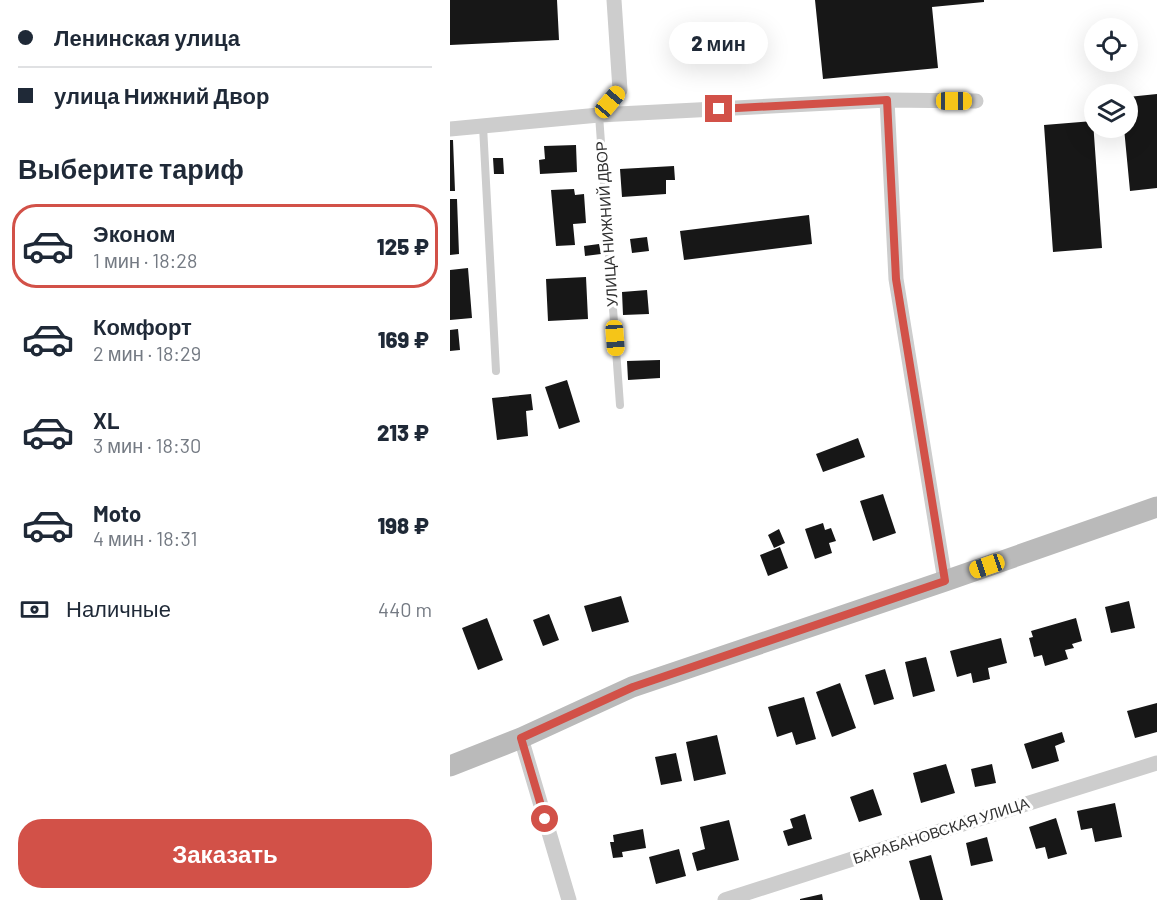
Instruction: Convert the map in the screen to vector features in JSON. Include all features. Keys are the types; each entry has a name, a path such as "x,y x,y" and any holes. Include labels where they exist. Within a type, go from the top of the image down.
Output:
{"main road":[{"path":"450,766 521,738 633,687 1157,507"}],"street":[{"path":"599,115 620,90 614,0"},
{"path":"887,100 896,279 945,581"},
{"path":"450,129 599,115 887,100 976,101"},
{"path":"521,738 569,900"},
{"name":"БАРАБАНОВСКАЯ УЛИЦА","path":"725,900 1157,763"}],"lane":[{"name":"УЛИЦА НИЖНИЙ ДВОР","path":"599,115 620,405"},
{"path":"483,126 496,371"}],"building":[{"path":"450,0 557,0 559,40 450,45"},
{"path":"815,0 984,0 984,2 932,7 938,68 823,79"},
{"path":"1157,94 1157,188 1130,191 1125,138 1138,138 1138,96"},
{"path":"1084,122 1084,138 1094,138 1102,248 1053,252 1044,125"},
{"path":"450,140 453,140 455,191 450,191"},
{"path":"576,145 577,172 540,174 539,160 545,159 544,146"},
{"path":"493,158 503,158 504,174 494,174"},
{"path":"674,166 675,180 666,180 666,194 622,197 620,169"},
{"path":"574,189 575,195 584,194 586,223 573,224 575,245 556,246 551,190"},
{"path":"450,199 457,199 459,254 450,255"},
{"path":"809,215 812,244 684,260 680,231"},
{"path":"647,237 649,251 632,253 630,239"},
{"path":"599,244 601,254 585,256 584,246"},
{"path":"468,268 472,318 450,320 450,270"},
{"path":"586,277 588,319 548,321 546,279"},
{"path":"647,290 649,314 623,315 622,292"},
{"path":"458,329 460,350 450,351 450,330"},
{"path":"660,360 660,378 628,380 627,361"},
{"path":"567,380 580,422 559,429 545,387"},
{"path":"531,394 533,410 526,411 528,436 497,440 492,398"},
{"path":"858,438 865,457 823,472 816,454"},
{"path":"883,494 896,533 873,541 860,501"},
{"path":"823,523 825,530 831,528 836,541 829,543 832,553 815,559 805,529"},
{"path":"779,529 785,543 774,548 768,535"},
{"path":"780,547 788,568 768,576 760,555"},
{"path":"621,596 629,622 592,632 584,606"},
{"path":"1129,601 1135,628 1111,633 1105,607"},
{"path":"549,614 559,640 543,646 533,620"},
{"path":"487,618 503,660 478,670 462,628"},
{"path":"1076,618 1082,641 1072,644 1074,648 1065,650 1068,659 1045,666 1042,655 1034,657 1029,638 1033,637 1031,631"},
{"path":"1001,638 1007,663 988,668 990,679 973,683 971,673 957,677 950,651"},
{"path":"926,657 935,691 913,697 905,662"},
{"path":"885,669 894,699 874,705 865,675"},
{"path":"840,683 856,728 832,737 816,692"},
{"path":"804,697 816,739 796,745 792,732 777,737 768,707"},
{"path":"1157,703 1157,732 1135,738 1127,711"},
{"path":"1062,732 1065,742 1055,746 1059,761 1032,769 1024,744"},
{"path":"717,735 726,774 694,781 686,742"},
{"path":"676,753 682,781 661,785 655,757"},
{"path":"946,764 955,793 921,803 913,773"},
{"path":"992,764 996,783 975,787 971,769"},
{"path":"873,789 882,815 859,822 850,797"},
{"path":"1115,803 1122,837 1095,842 1092,828 1081,830 1077,811"},
{"path":"805,814 812,839 788,846 783,831 793,828 790,819"},
{"path":"1056,818 1067,854 1048,859 1045,847 1036,849 1029,827"},
{"path":"729,820 739,860 697,871 692,853 705,849 700,827"},
{"path":"643,829 646,848 622,852 623,857 613,858 610,842 614,842 613,835"},
{"path":"987,837 993,861 971,866 966,843"},
{"path":"679,849 686,876 656,884 649,857"},
{"path":"931,855 943,900 920,900 909,861"},
{"path":"822,894 823,900 800,900 800,899"}],"route":[{"path":"545,819 521,738 633,687 945,581 896,279 887,100 719,109"}]}
